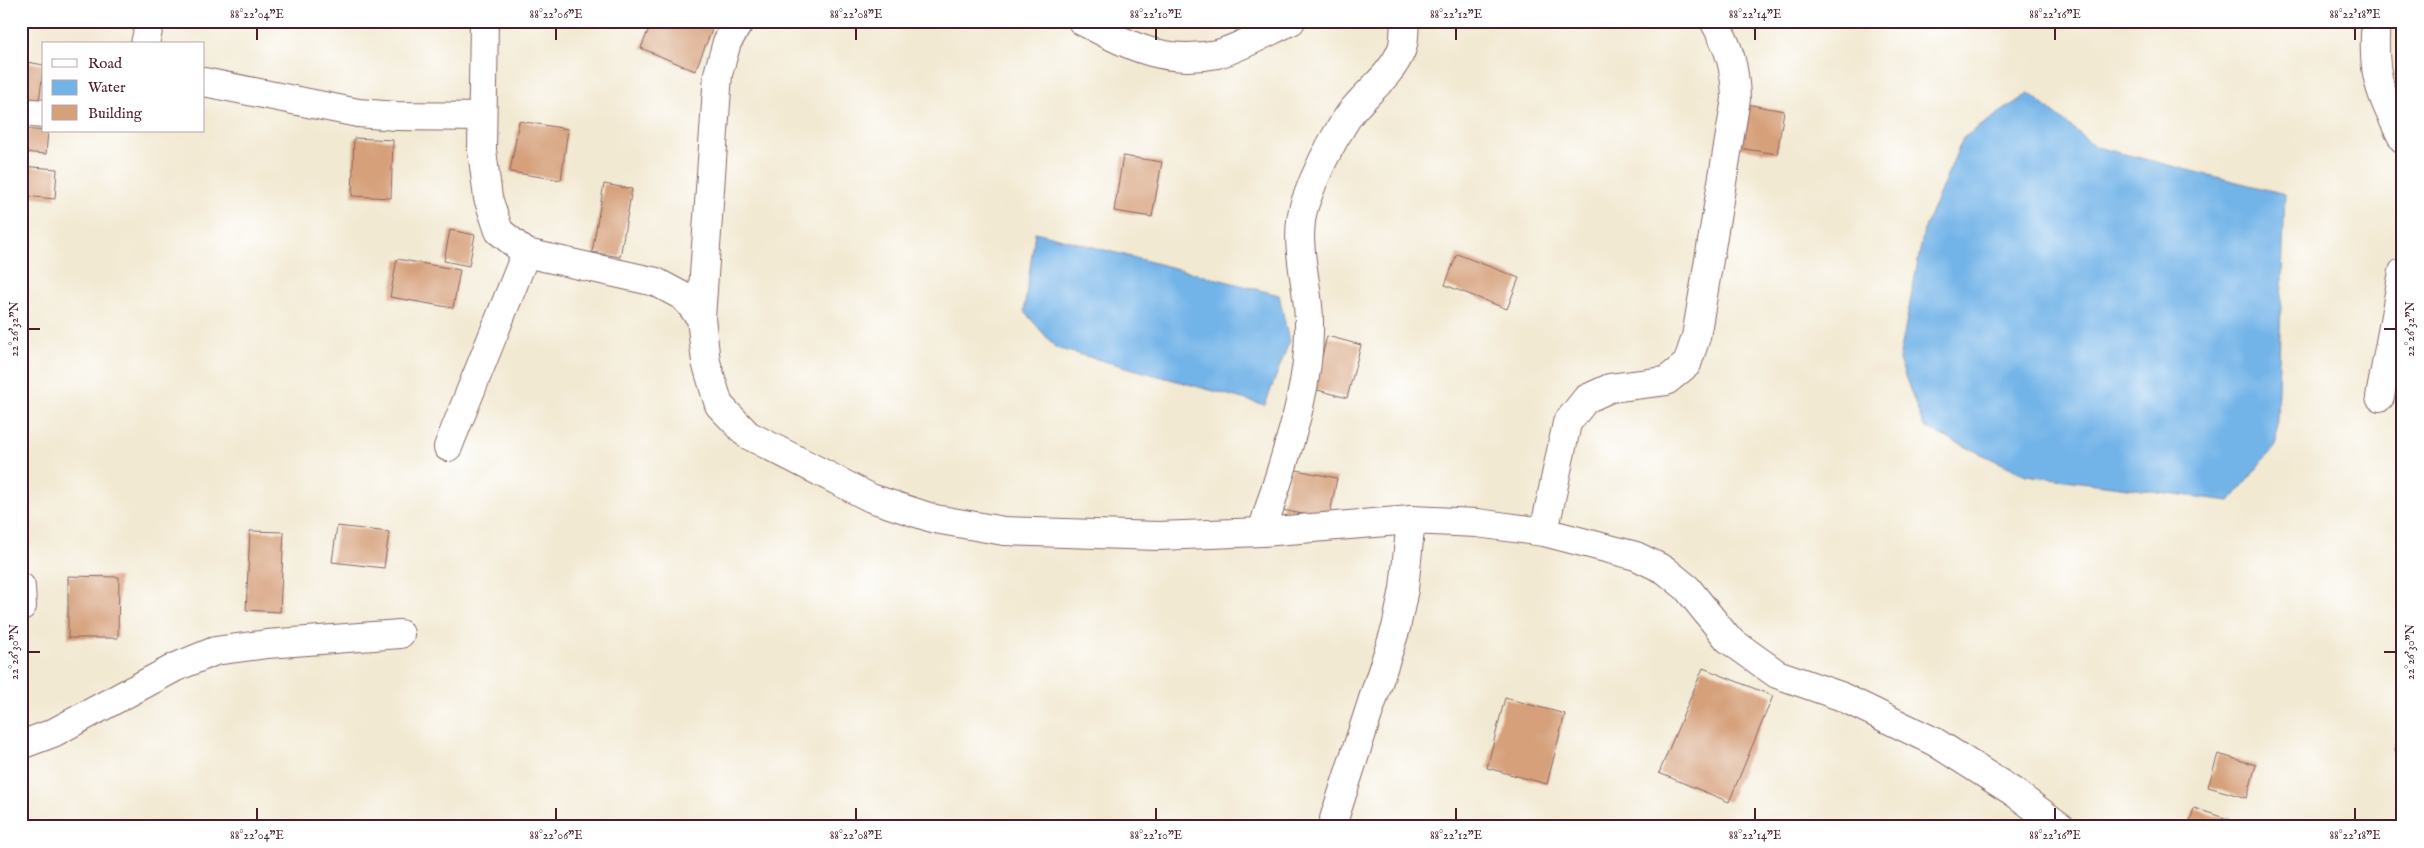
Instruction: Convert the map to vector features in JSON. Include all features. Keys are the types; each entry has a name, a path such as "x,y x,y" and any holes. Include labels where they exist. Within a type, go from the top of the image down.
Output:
{"street":[{"path":"145,42 150,21"},
{"path":"484,21 482,150 488,198 499,231 526,253 656,282 684,298 701,318"},
{"path":"740,21 727,42 718,74 701,318 706,362 719,405 748,435 871,498 935,519 1004,531 1158,536 1262,532 1411,520 1477,523 1544,532 1636,556 1666,570 1687,588 1728,639 1777,674 1840,696 1935,742 2012,791 2061,827"},
{"path":"1082,21 1127,45 1177,58 1218,54 1290,21"},
{"path":"1262,532 1299,402 1307,362 1309,323 1300,244 1305,205 1319,170 1347,118 1402,51 1405,21"},
{"path":"1544,532 1567,423 1586,399 1610,388 1666,381 1686,364 1696,338 1736,99 1735,72 1728,46 1714,21"},
{"path":"2376,21 2375,65 2379,88 2403,139"},
{"path":"205,82 358,114 482,117"},
{"path":"21,112 42,114"},
{"path":"448,447 526,253"},
{"path":"2380,397 2403,272"},
{"path":"1334,819 1396,628 1404,589 1411,520"},
{"path":"21,745 53,733 176,667 215,652 267,644 400,634"}],"water":[{"path":"2029,93 2096,147 2285,194 2276,445 2230,501 2026,475 1924,427 1899,360 1924,230 1963,138"},
{"path":"1035,232 1279,295 1289,342 1265,405 1056,348 1024,311"}],"building":[{"path":"652,21 689,21 712,30 695,71 641,48"},
{"path":"21,61 42,65 39,101 21,99"},
{"path":"1746,104 1784,111 1777,154 1739,148"},
{"path":"519,121 568,129 561,180 510,172"},
{"path":"21,129 48,132 46,154 21,152"},
{"path":"354,138 393,140 391,198 352,196"},
{"path":"1123,156 1162,162 1152,217 1114,211"},
{"path":"21,166 57,169 55,199 25,196 25,204 21,204"},
{"path":"604,184 632,189 620,257 592,252"},
{"path":"450,230 475,235 469,266 444,261"},
{"path":"1457,254 1519,278 1507,309 1445,285"},
{"path":"397,259 460,270 453,308 390,297"},
{"path":"1327,336 1361,345 1347,398 1314,389"},
{"path":"1291,469 1337,478 1329,519 1282,510"},
{"path":"337,526 389,532 384,568 332,562"},
{"path":"250,531 284,532 280,612 246,610"},
{"path":"68,576 119,577 118,638 68,638"},
{"path":"1703,668 1773,696 1729,802 1659,773"},
{"path":"1505,698 1565,714 1547,784 1487,768"},
{"path":"2403,718 2403,753 2395,751"},
{"path":"2218,754 2256,765 2247,798 2208,787"},
{"path":"2194,808 2243,824 2242,827 2188,827"}]}
